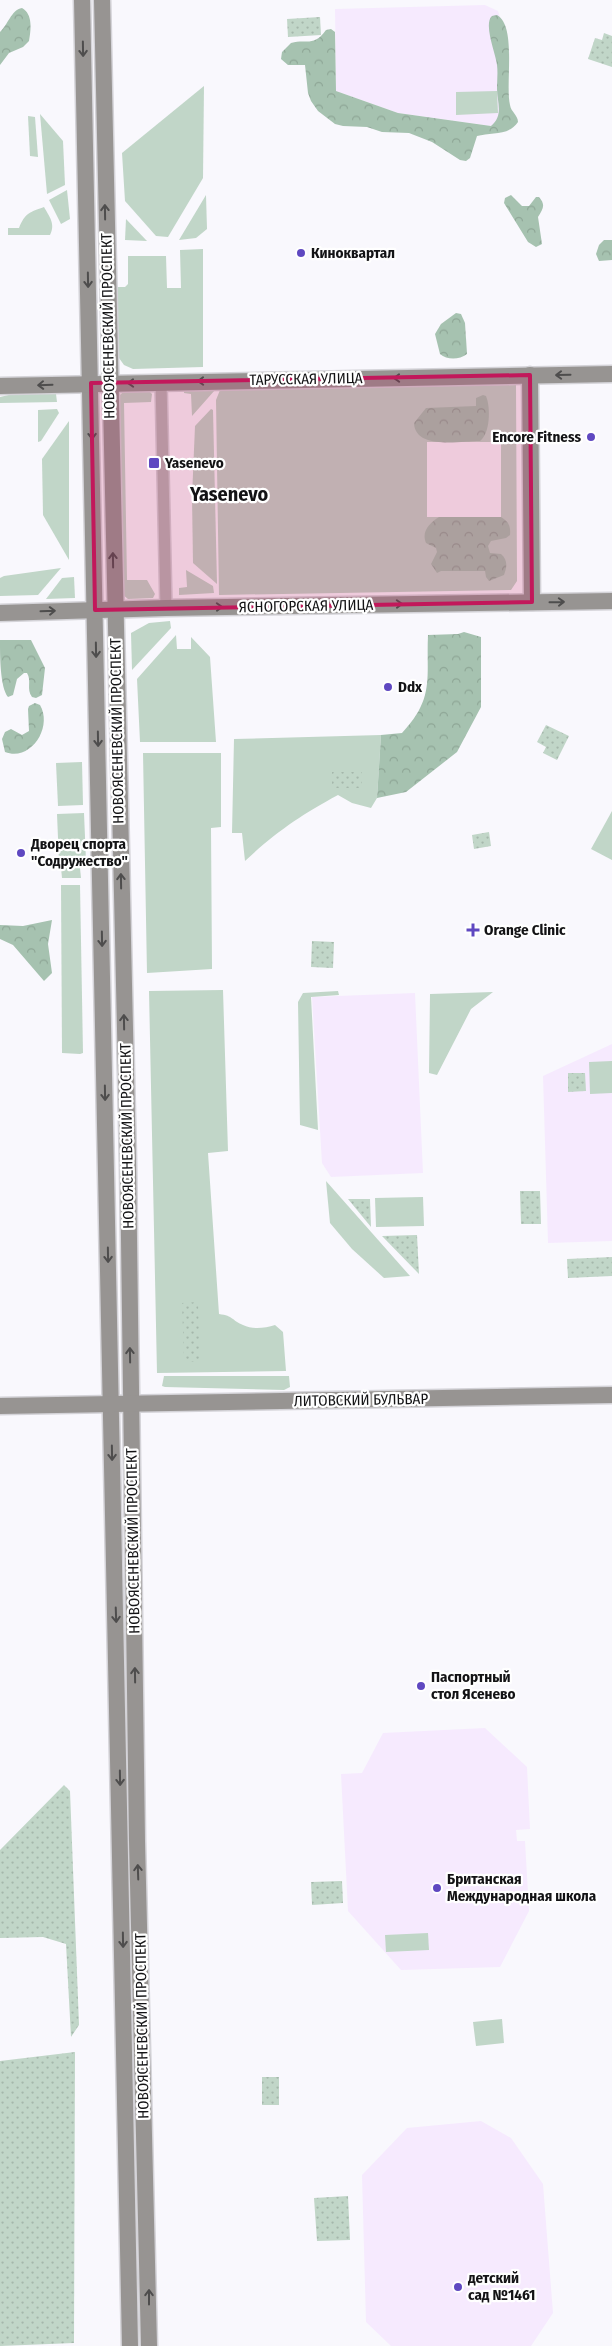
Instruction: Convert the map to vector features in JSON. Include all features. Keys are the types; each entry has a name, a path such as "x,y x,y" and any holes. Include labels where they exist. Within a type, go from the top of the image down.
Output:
{"main road":[{"name":"НОВОЯСЕНЕВСКИЙ ПРОСПЕКТ","path":"82,0 130,2346"},
{"name":"НОВОЯСЕНЕВСКИЙ ПРОСПЕКТ","path":"102,0 114,609 128,1163 135,1706 149,2346"},
{"name":"ТАРУССКАЯ УЛИЦА","path":"0,386 612,374"},
{"path":"530,375 532,602"},
{"name":"ЯСНОГОРСКАЯ УЛИЦА","path":"0,613 114,609 612,601"},
{"name":"ЛИТОВСКИЙ БУЛЬВАР","path":"0,1406 612,1395"}],"street":[{"path":"161,382 166,608"},
{"name":"НОВОЯСЕНЕВСКИЙ ПРОСПЕКТ","path":"117,1642 120,1648 126,1651 132,1648 134,1642"},
{"path":"118,1706 120,1700 126,1697 132,1700 135,1706"}],"highlighted area":[{"path":"530,375 532,602 95,610 91,383"}],"shaded area":[{"path":"485,5 498,11 500,17 504,111 499,127 398,113 336,91 335,9"},
{"path":"415,993 423,1173 331,1177 322,1163 312,997"},
{"path":"612,1044 612,1241 548,1243 543,1076"},
{"path":"485,1728 527,1767 530,1829 516,1830 517,1841 525,1841 529,1911 500,1967 401,1970 348,1911 341,1774 362,1773 383,1733"},
{"path":"481,2121 511,2138 543,2184 553,2313 531,2346 391,2346 366,2322 362,2175 407,2128"}],"green space":[{"path":"22,8 30,18 29,41 23,47 9,53 0,65 0,32 12,15"},
{"path":"497,15 503,21 507,31 509,43 509,96 511,107 518,122 505,132 477,136 470,158 466,161 460,160 432,142 409,133 382,132 367,127 335,124 318,111 311,101 308,93 305,65 288,65 281,59 282,52 291,43 313,41 326,30 331,29 335,32 336,91 398,113 491,126 499,113 499,108 497,65 489,25 492,16"},
{"path":"320,17 321,35 288,37 287,19"},
{"path":"604,33 612,36 612,67 588,59 595,38 602,40"},
{"path":"204,86 203,178 168,237 156,236 125,201 122,153"},
{"path":"497,91 498,113 456,115 456,92"},
{"path":"40,114 63,141 65,185 47,194"},
{"path":"28,116 35,117 38,157 30,156"},
{"path":"67,190 70,219 61,224 49,200"},
{"path":"206,195 207,229 196,238 179,240"},
{"path":"511,195 522,206 529,206 536,197 539,197 541,200 543,207 538,217 542,244 536,247 528,242 504,203 505,198"},
{"path":"44,207 52,224 50,235 8,235 8,228 19,228 23,219 28,214"},
{"path":"126,219 147,241 125,240"},
{"path":"604,240 612,240 612,260 599,261 596,254 599,245"},
{"path":"203,249 203,367 133,369 124,365 119,358 116,287 125,287 128,284 128,256 166,256 167,288 181,288 180,250"},
{"path":"456,313 461,314 465,323 467,354 457,358 450,358 440,354 435,334 441,324"},
{"path":"516,385 517,581 511,590 219,595 216,400 220,390","holes":["427,442 501,442 501,517 427,517"]},
{"path":"184,388 214,388 215,390 192,416 191,394 184,393"},
{"path":"126,389 147,389 152,394 151,402 124,403 127,580 147,580 155,594 153,598 128,599 122,594 118,397"},
{"path":"13,394 56,394 57,402 0,403 0,397"},
{"path":"483,395 486,396 488,401 489,420 486,433 480,441 430,441 416,432 414,423 426,408 476,406 476,398"},
{"path":"57,409 59,413 41,441 38,442 38,410"},
{"path":"211,409 213,410 217,584 193,563 192,497 195,426"},
{"path":"69,421 69,560 43,515 42,459"},
{"path":"439,517 501,517 506,520 510,535 506,538 491,541 488,546 490,553 501,554 505,559 504,575 489,581 485,571 441,571 437,573 431,564 437,552 436,548 426,543 425,535 430,525"},
{"path":"61,568 38,595 0,596 0,578 4,576"},
{"path":"186,570 213,586 214,593 179,595 179,588 187,587"},
{"path":"74,577 75,598 46,599 62,578"},
{"path":"170,621 171,628 132,670 131,633 149,623"},
{"path":"464,632 481,637 481,707 457,752 406,792 377,798 381,735 402,733 413,721 424,698 428,676 428,635"},
{"path":"176,635 177,649 191,649 191,637 210,657 216,742 140,742 137,679"},
{"path":"0,640 31,640 45,668 42,695 36,698 32,697 29,691 27,673 24,673 17,679 13,695 8,697 2,679"},
{"path":"35,703 40,705 44,723 37,741 23,752 15,754 5,752 2,739 5,732 11,729 22,735 29,731 28,709 29,706"},
{"path":"546,725 569,736 557,760 543,753 546,747 537,742"},
{"path":"381,735 377,798 371,808 352,803 338,795 289,825 267,841 245,861 242,833 232,833 234,739"},
{"path":"143,753 221,753 221,827 211,828 212,969 147,973"},
{"path":"82,762 83,805 58,806 56,763"},
{"path":"332,772 362,772 362,788 332,788"},
{"path":"612,811 612,860 591,849"},
{"path":"84,813 86,861 59,862 57,814"},
{"path":"489,832 491,846 474,849 472,835"},
{"path":"61,868 80,868 81,878 62,878"},
{"path":"61,885 80,885 83,1053 80,1054 62,1053"},
{"path":"52,920 48,944 52,973 44,981 13,945 0,939 0,925 23,926"},
{"path":"312,941 334,942 333,968 311,967"},
{"path":"223,990 228,1151 208,1153 219,1314 230,1317 251,1328 275,1325 283,1332 286,1371 157,1373 149,991"},
{"path":"338,991 339,995 311,997 318,1130 300,1125 298,1002 303,993"},
{"path":"493,992 471,1009 437,1075 429,1073 430,994"},
{"path":"612,1061 612,1093 590,1094 589,1062"},
{"path":"568,1073 585,1073 586,1091 568,1092"},
{"path":"326,1181 410,1276 384,1278 352,1249 330,1223"},
{"path":"520,1191 540,1191 541,1224 521,1224"},
{"path":"423,1197 424,1226 376,1227 375,1198"},
{"path":"348,1199 370,1199 371,1227"},
{"path":"417,1235 419,1274 382,1236"},
{"path":"612,1257 612,1276 568,1278 567,1259"},
{"path":"198,1302 200,1362 184,1362 182,1303"},
{"path":"164,1376 289,1376 290,1387 284,1390 165,1387 162,1386"},
{"path":"64,1785 70,1791 79,2025 71,2037 66,1944 43,1937 0,1938 0,1850"},
{"path":"342,1881 343,1903 312,1905 311,1882"},
{"path":"428,1933 429,1950 386,1952 385,1935"},
{"path":"502,2019 504,2043 476,2046 473,2022"},
{"path":"75,2052 74,2343 0,2346 0,2061"},
{"path":"262,2077 279,2077 279,2105 262,2105"},
{"path":"348,2196 350,2240 317,2241 314,2198"}],"place":[{"name":"Киноквартал","path":"301,253"},
{"name":"Encore Fitness","path":"591,437"},
{"name":"Yasenevo","path":"154,463"},
{"name":"Ddx","path":"388,687"},
{"name":"Дворец спорта \"Содружество\"","path":"21,853"},
{"name":"Orange Clinic","path":"473,930"},
{"name":"Паспортный стол Ясенево","path":"421,1686"},
{"name":"Британская Международная школа","path":"437,1888"},
{"name":"детский сад №1461","path":"458,2287"}],"district":[{"name":"Yasenevo","path":"229,494"}]}
